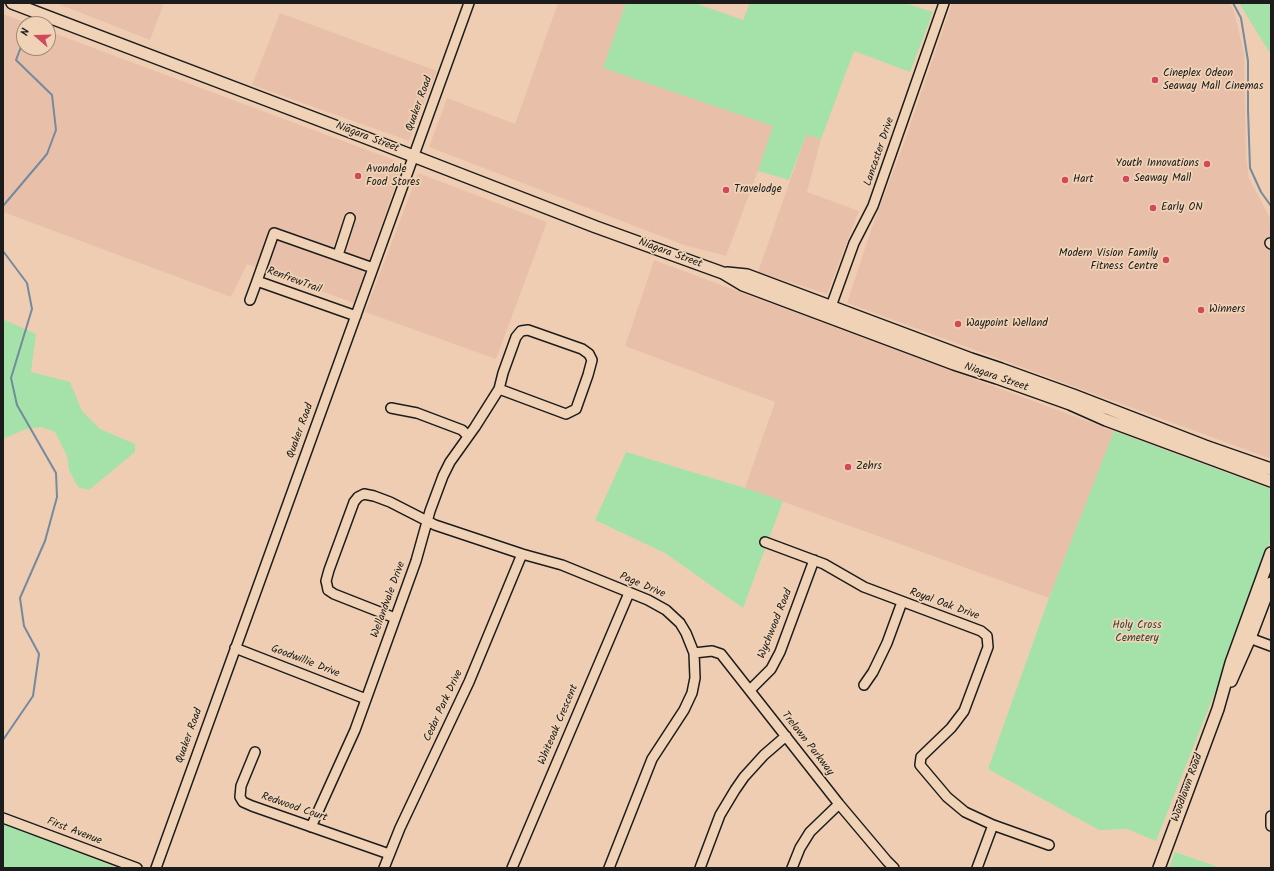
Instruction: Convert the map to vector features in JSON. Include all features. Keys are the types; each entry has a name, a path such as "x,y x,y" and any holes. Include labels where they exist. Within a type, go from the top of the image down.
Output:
{"main road":[{"name":"Niagara Street","path":"12,3 596,227 722,272 748,276 947,361 1020,386 1106,420 1271,481"},
{"name":"Niagara Street","path":"829,311 1018,375 1205,446 1271,469"},
{"path":"1247,460 1261,462 1271,466"},
{"name":"Woodlawn Road","path":"1158,868 1218,709 1238,667 1271,553"},
{"name":"Woodlawn Road","path":"1246,636 1271,582"}],"street":[{"name":"Quaker Road","path":"156,868 234,648 469,3"},
{"name":"Lancaster Drive","path":"829,311 854,243 874,206 944,3"},
{"path":"338,255 350,218"},
{"name":"RenfrewTrail","path":"356,316 257,281 274,234 373,268"},
{"path":"250,300 257,281"},
{"name":"Wellandvale Drive","path":"311,827 349,745 416,562 427,520 443,476 450,462 475,427 499,388 516,337 521,331 528,330 582,349 589,354 592,360 576,409 566,414 499,388"},
{"path":"391,408 416,413 462,430 468,436"},
{"name":"Page Drive","path":"396,618 334,594 328,590 326,581 329,570 354,502 361,495 369,494 380,498 435,524 522,554 562,565 655,602 672,614 680,623 686,633 694,653 695,678 690,699 652,759 609,868"},
{"name":"Royal Oak Drive","path":"765,542 824,564 864,587 982,632 987,636 988,647 964,711 951,728 921,757 920,765 940,789 965,812 993,825 1049,845"},
{"name":"Cedar Park Drive","path":"384,868 400,828 469,682 522,554"},
{"name":"Wychwood Road","path":"750,690 771,669 780,652 814,560"},
{"name":"Whiteoak Crescent","path":"512,868 630,592"},
{"path":"864,685 873,672 887,643 902,602"},
{"path":"1246,636 1271,646"},
{"name":"Goodwillie Drive","path":"234,648 366,699"},
{"name":"Trelawn Parkway","path":"694,653 712,650 722,654 839,804 894,868"},
{"path":"700,868 720,815 735,790 744,777 764,755 786,736"},
{"name":"Redwood Court","path":"255,752 241,786 240,792 242,800 252,806 389,854"},
{"path":"792,868 800,848 810,832 839,804"},
{"path":"1271,816 1271,826"},
{"name":"First Avenue","path":"3,818 137,868"},
{"path":"977,868 993,825"}],"shaded area":[{"path":"56,3 164,3 150,40"},
{"path":"558,3 626,3 603,68 773,126 726,256 684,245 429,147 447,98 515,124"},
{"path":"952,3 1230,3 1234,11 1244,53 1246,157 1249,178 1271,220 1271,459 847,303 871,230 901,151"},
{"path":"280,13 437,71 409,141 252,85"},
{"path":"3,14 16,19 16,56 56,56 56,34 394,160 401,170 354,303 247,264 231,297 3,212"},
{"path":"806,135 821,139 807,192 859,211 827,294 758,272"},
{"path":"418,173 547,222 496,359 365,312"},
{"path":"654,260 1114,431 1049,598 745,488 775,402 625,346"}],"green space":[{"path":"626,3 695,3 743,20 750,3 905,3 933,12 910,72 854,51 821,139 806,135 789,180 758,171 773,126 603,68"},
{"path":"1239,3 1271,3 1271,55"},
{"path":"3,318 36,334 31,372 70,382 82,411 100,429 135,444 135,452 89,490 78,487 69,470 67,456 55,432 41,427 26,429 3,439"},
{"name":"Holy Cross Cemetery","path":"1114,431 1271,489 1271,538 1225,667 1156,841 1127,829 1099,830 988,769 1049,598"},
{"path":"626,452 783,501 743,608 665,553 595,520"},
{"path":"3,823 118,868 3,868"},
{"path":"1175,852 1221,868 1169,868"}],"waterway":[{"path":"1233,3 1241,18 1248,61 1250,168 1261,192 1271,206"},
{"path":"3,206 47,154 56,130 52,95 16,60 18,56"},
{"path":"3,251 27,283 32,309 11,378 17,405 56,473 57,497 45,541 20,598 24,626 39,654 33,696 3,740"}],"place":[{"name":"Cineplex Odeon Seaway Mall Cinemas","path":"1155,80"},
{"name":"Youth Innovations","path":"1207,164"},
{"name":"Avondale Food Stores","path":"358,176"},
{"name":"Seaway Mall","path":"1126,179"},
{"name":"Hart","path":"1065,180"},
{"name":"Travelodge","path":"726,190"},
{"name":"Early ON","path":"1153,208"},
{"name":"Modern Vision Family Fitness Centre","path":"1166,260"},
{"name":"Winners","path":"1201,310"},
{"name":"Waypoint Welland","path":"958,324"},
{"name":"Zehrs","path":"848,467"}]}
